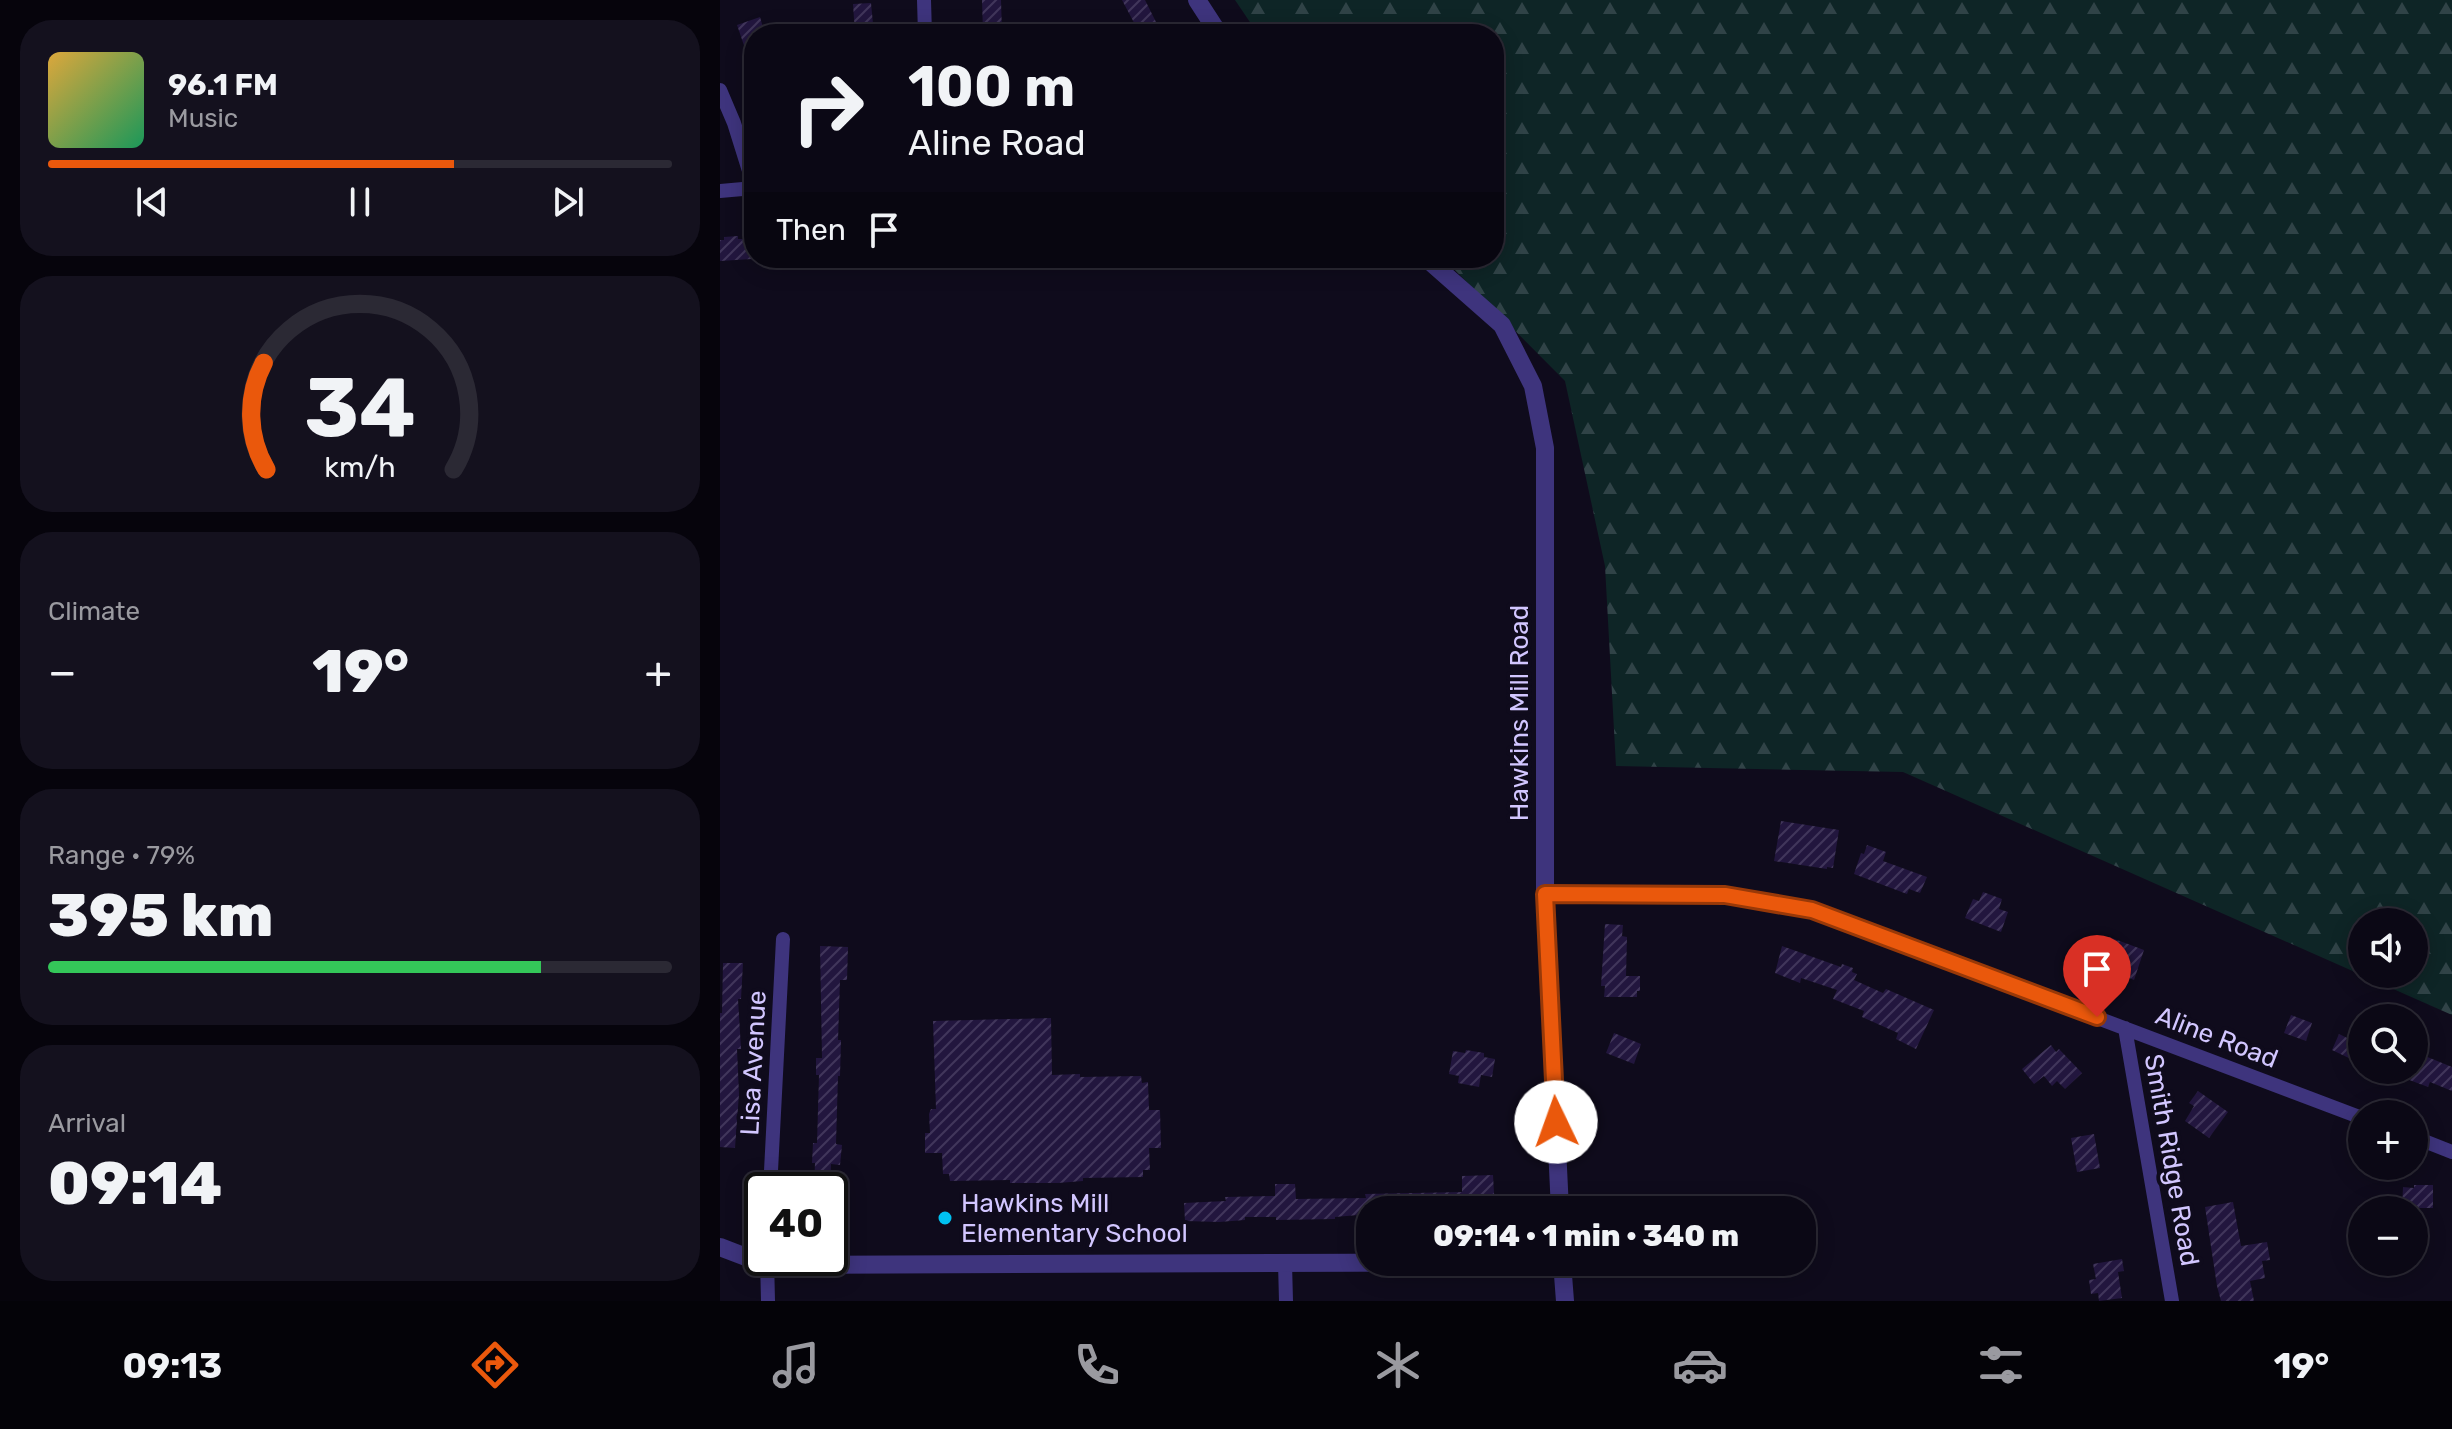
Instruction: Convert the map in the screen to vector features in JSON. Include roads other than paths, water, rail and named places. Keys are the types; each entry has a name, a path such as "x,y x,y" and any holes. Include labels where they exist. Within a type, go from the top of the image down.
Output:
{"street":[{"path":"924,0 925,24"},
{"path":"1197,0 1213,24"},
{"path":"720,90 744,156"},
{"path":"720,191 744,189"},
{"name":"Hawkins Mill Road","path":"1437,268 1502,325 1533,386 1545,448 1545,894 1559,1196"},
{"name":"Aline Road","path":"1545,894 1725,895 1812,910 2348,1113"},
{"name":"Lisa Avenue","path":"771,1172 783,939"},
{"name":"Smith Ridge Road","path":"2125,1028 2172,1301"},
{"path":"2428,1143 2452,1152"},
{"path":"720,1247 744,1255"},
{"path":"848,1262 1356,1263"},
{"path":"1285,1263 1286,1301"},
{"path":"767,1276 768,1301"},
{"path":"1563,1276 1565,1301"}],"place":[{"name":"Hawkins Mill Elementary School","path":"945,1218"}]}
